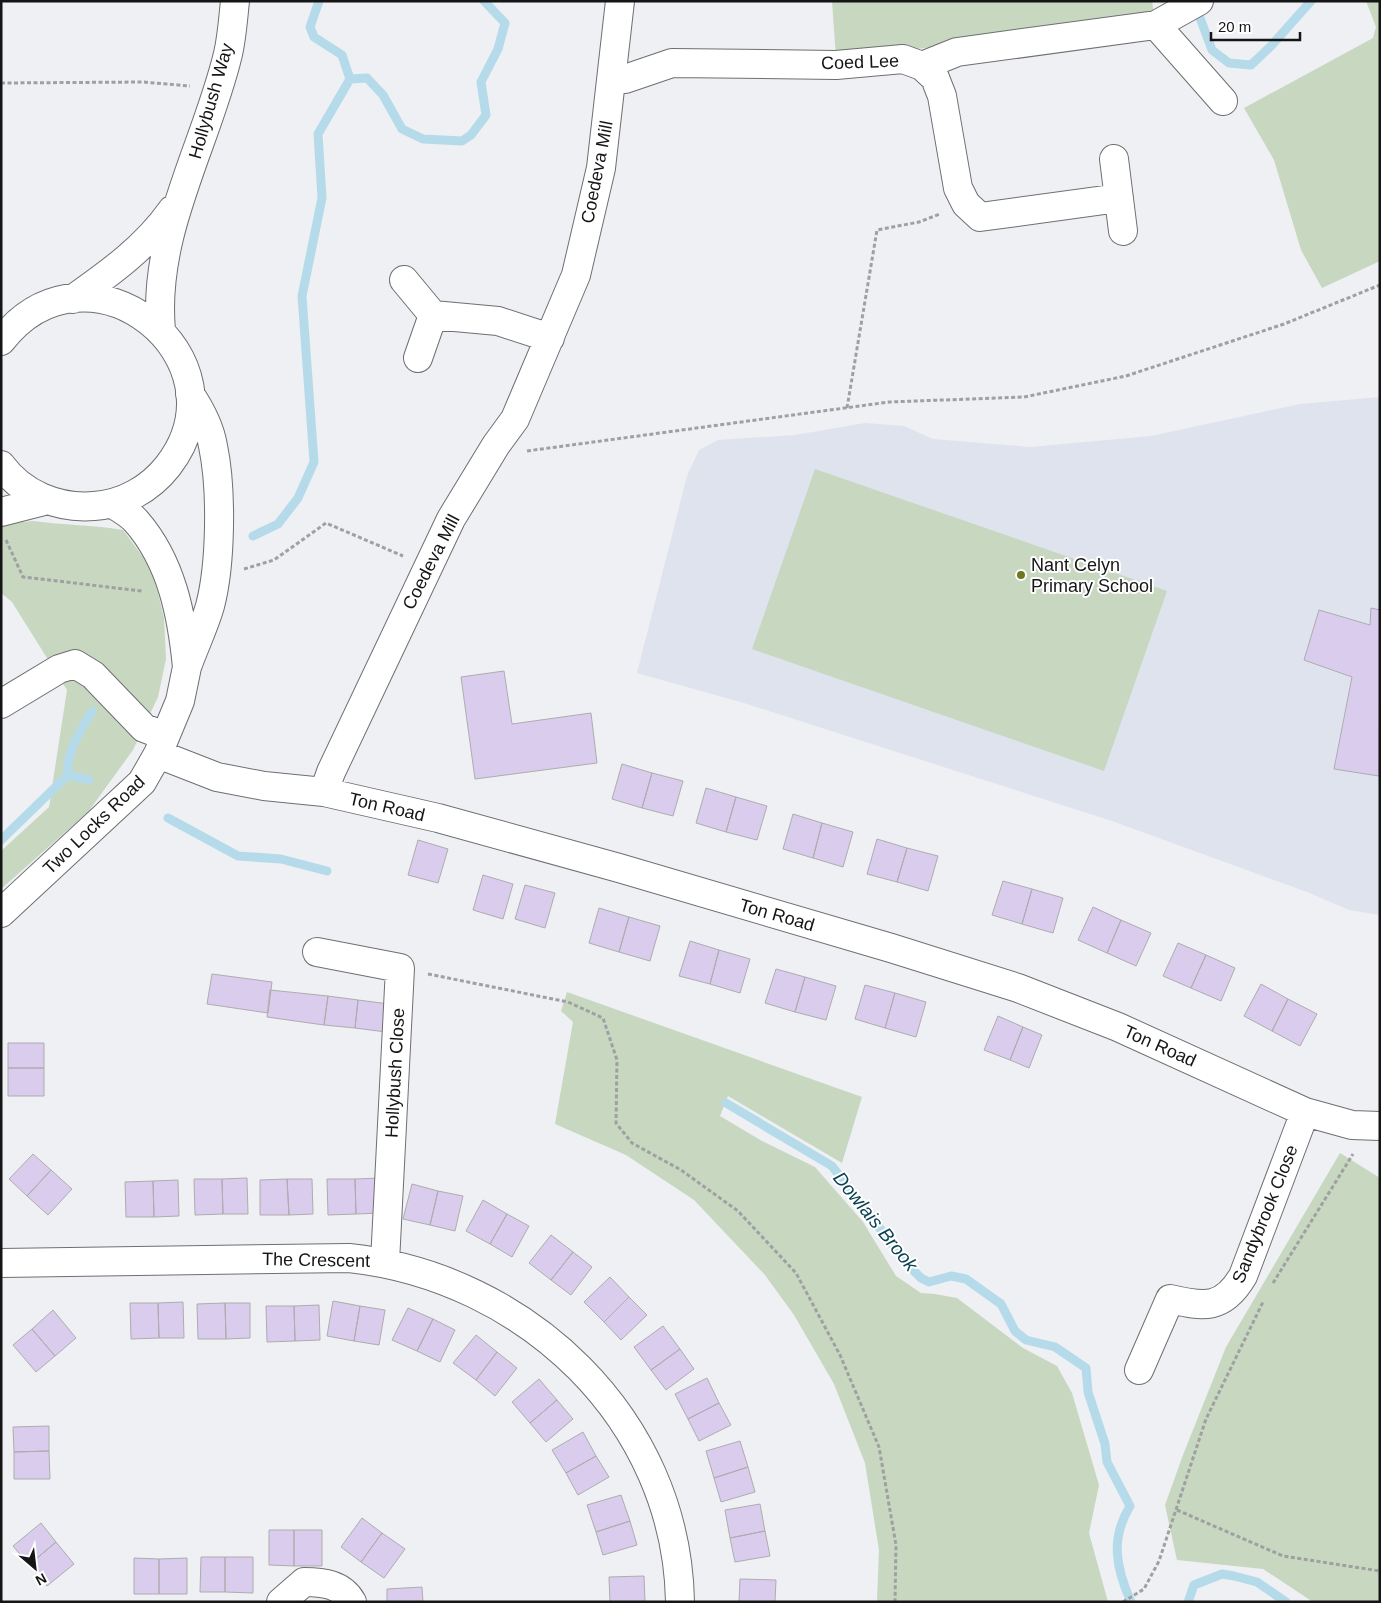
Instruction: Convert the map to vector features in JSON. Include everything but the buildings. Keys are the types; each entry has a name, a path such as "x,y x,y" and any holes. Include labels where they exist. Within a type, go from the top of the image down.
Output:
{"street":[{"name":"Hollybush Way","path":"161,330 158,305 165,249 228,54 235,1"},
{"name":"Coedeva Mill","path":"324,792 331,772 451,519 514,419 576,275 601,168 613,80 620,1"},
{"path":"922,66 957,52 1156,25 1199,1"},
{"path":"1156,25 1223,101"},
{"name":"Coed Lee","path":"613,80 625,79 672,63 836,64 903,59 922,66 935,78 942,96 958,188 966,204"},
{"path":"1114,160 1123,231"},
{"name":"Hollybush Way","path":"72,299 98,282 140,247 162,224 181,198"},
{"path":"966,204 980,217 1119,198"},
{"path":"404,280 433,315 498,321 550,338"},
{"name":"Hollybush Way","path":"1,464 21,486 48,500 82,507 112,503 125,499 144,489 161,475 174,458 184,438 189,416 190,394 186,373 177,353 161,330 131,308 110,301 72,299 45,306 26,316 5,332"},
{"path":"418,358 433,315"},
{"name":"Two Locks Road","path":"1,913 142,782 162,745 180,701 187,667 210,606 217,557 218,492 213,445 200,409 190,394"},
{"path":"3,524 48,500"},
{"name":"Two Locks Road","path":"112,503 136,520 162,562 176,595 183,627 187,667"},
{"name":"Ton Road","path":"1,704 59,669 75,664 93,675 162,745 217,777 264,786 324,792 438,818 619,868 1018,988 1118,1026 1305,1112 1352,1124 1375,1126"},
{"path":"317,952 400,968"},
{"name":"Hollybush Close","path":"385,1262 400,968"},
{"name":"Sandybrook Close","path":"1139,1370 1170,1299 1211,1305 1226,1297 1236,1288 1243,1276 1305,1112"},
{"name":"The Crescent","path":"1,1263 349,1258 385,1262 465,1288 524,1320 580,1366 612,1405 643,1456 662,1498 675,1545 680,1602"},
{"path":"281,1602 304,1582 319,1582 341,1590 348,1594 352,1602"}],"path":[{"path":"1,83 143,82 193,87"},
{"path":"846,408 877,230 919,222 966,204"},
{"path":"496,445 518,452 889,402 1024,397 1126,376 1284,324 1380,285"},
{"path":"214,575 274,560 326,523 428,566"},
{"path":"3,524 23,577 176,595"},
{"path":"400,968 568,1002 603,1018 617,1060 616,1123 632,1143 681,1170 738,1211 796,1272 840,1355 879,1447 896,1545 895,1602"},
{"path":"1269,1290 1375,1126"},
{"path":"1123,1602 1144,1589 1159,1561 1206,1419 1264,1299"},
{"path":"1177,1510 1283,1556 1380,1571"}],"shaded area":[{"name":"Nant Celyn Primary School","path":"1380,397 1380,915 1349,910 1307,892 1112,821 744,703 637,673 687,476 699,450 718,440 795,435 865,423 904,426 933,439 1030,447 1151,436 1300,404"}],"green space":[{"path":"832,1 1152,1 1156,29 1103,28 836,58"},
{"path":"1366,1 1380,1 1380,261 1322,288 1301,250 1274,160 1244,108 1373,38 1376,27"},
{"path":"815,469 1167,591 1104,771 752,649"},
{"path":"33,521 123,530 149,565 164,618 166,659 158,697 133,750 88,812 1,889 1,851 49,807 67,690 12,602 1,593 1,524"},
{"path":"567,992 862,1097 842,1163 728,1096 720,1116 762,1141 815,1167 863,1222 896,1276 921,1293 957,1298 1023,1348 1057,1366 1072,1393 1099,1485 1089,1533 1108,1602 877,1602 879,1550 865,1463 834,1384 794,1315 765,1275 694,1200 626,1155 555,1124 573,1022 561,1011"},
{"path":"1340,1153 1380,1178 1380,1602 1313,1602 1263,1569 1177,1560 1165,1505 1226,1347"}],"waterway":[{"path":"253,536 278,524 298,498 314,462 302,296 322,198 318,134 350,79 342,55 314,37 310,27 319,1"},
{"path":"350,79 367,78 383,95 402,129 423,139 462,141 471,135 486,115 481,82 498,49 505,23 484,1"},
{"path":"1196,7 1212,50 1229,63 1251,65 1271,46 1311,1"},
{"name":"Dowlais Brook","path":"1,840 68,775 71,750 92,711"},
{"name":"Dowlais Brook","path":"68,775 89,780"},
{"name":"Dowlais Brook","path":"168,818 238,856 281,859 327,871"},
{"name":"Dowlais Brook","path":"726,1103 832,1166 908,1265 921,1278 929,1282 951,1276 966,1279 1001,1304 1015,1331 1026,1340 1055,1347 1086,1368 1088,1392 1105,1444 1107,1462 1130,1506 1120,1530 1117,1554 1122,1577 1131,1602"},
{"name":"Dowlais Brook","path":"1188,1602 1194,1585 1222,1574 1257,1582 1286,1602"}],"place":[{"name":"Nant Celyn Primary School","path":"1021,575"}]}
